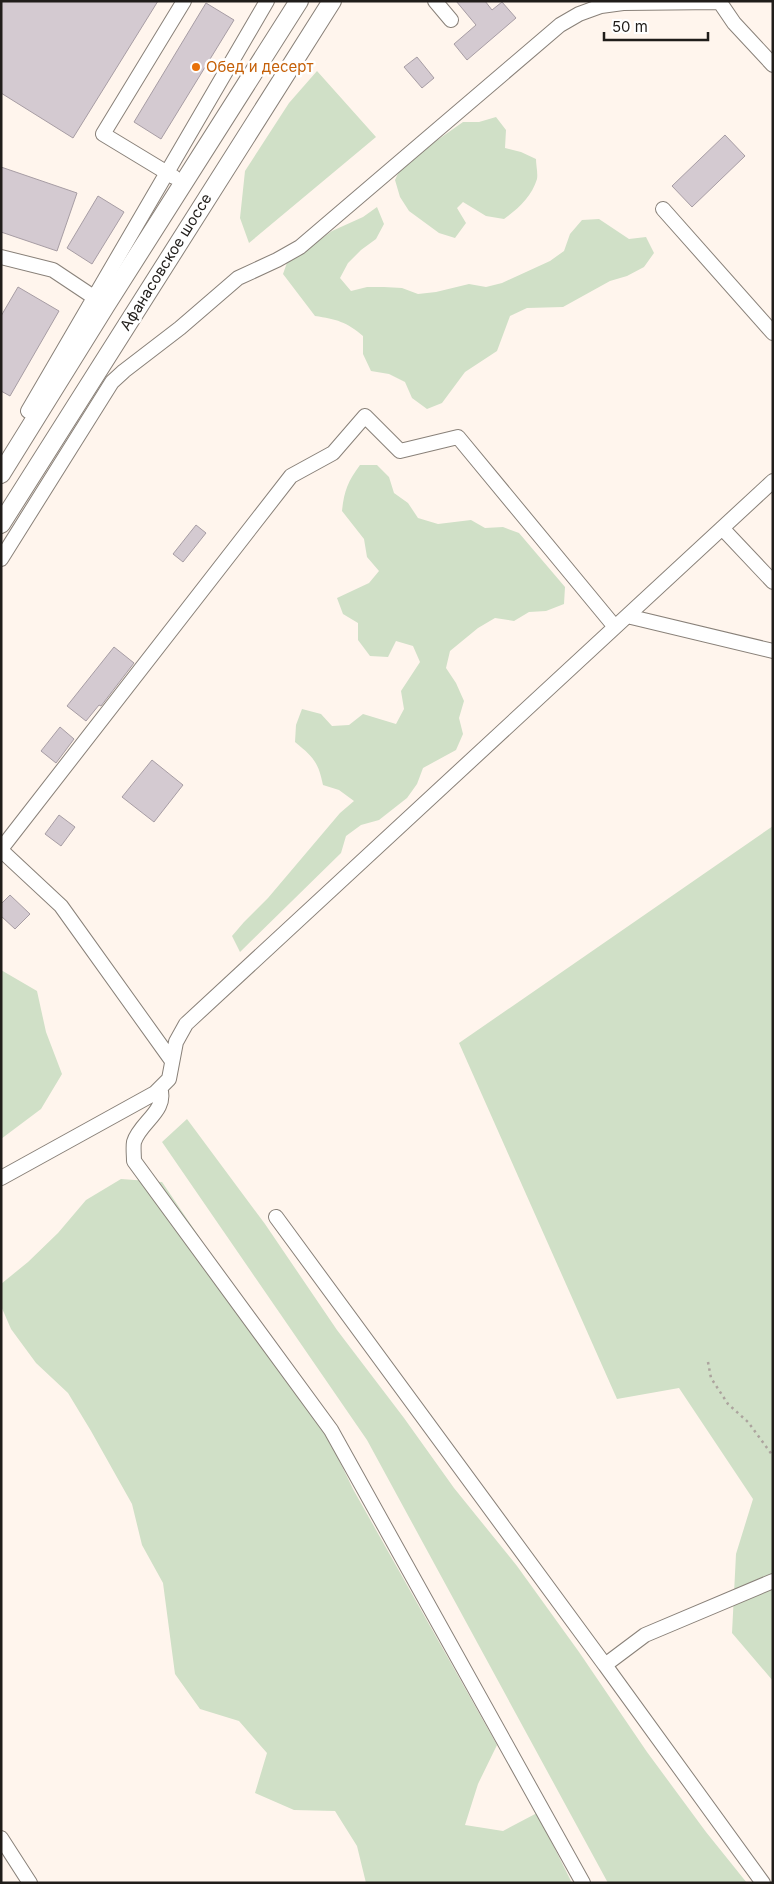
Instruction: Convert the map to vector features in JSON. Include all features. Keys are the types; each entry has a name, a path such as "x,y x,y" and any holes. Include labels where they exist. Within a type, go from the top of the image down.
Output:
{"main road":[{"name":"Афанасовское шоссе","path":"1,474 100,301 183,183 299,1"},
{"name":"Афанасовское шоссе","path":"1,524 332,1"}],"lane":[{"path":"183,183 103,134 184,1"},
{"path":"28,411 100,301 166,173 267,1"},
{"path":"435,1 451,20"},
{"path":"1,559 112,382 180,328 238,278 300,247 560,26 579,14 601,6 623,3 719,2 734,23 773,64"},
{"path":"663,209 773,333"},
{"path":"1,257 53,270 100,301"},
{"path":"172,1061 61,906 1,849 291,476 332,453 365,416 400,451 458,438 615,627"},
{"path":"1,1178 155,1093 169,1080 176,1042 186,1024 773,481"},
{"path":"722,528 773,582"},
{"path":"627,616 773,651"},
{"path":"160,1088 163,1095 160,1106 134,1142 134,1162 331,1430 583,1883"},
{"path":"276,1217 763,1883"},
{"path":"605,1665 645,1635 773,1581"},
{"path":"1,1838 30,1883"}],"path":[{"path":"708,1362 711,1378 728,1404 748,1422 773,1456"}],"green space":[{"path":"317,71 376,137 249,243 240,218 245,171 289,103"},
{"path":"496,117 506,130 505,148 521,152 536,159 537,179 535,185 524,202 504,219 486,216 463,202 457,208 466,223 455,238 439,233 409,211 400,197 395,180 402,165 463,122 479,122"},
{"path":"377,207 384,224 376,239 348,263 340,278 351,291 367,287 384,287 402,288 418,294 436,292 469,284 486,287 502,283 550,261 564,251 570,234 582,220 599,219 629,239 646,237 654,253 644,267 627,276 610,281 563,307 527,308 510,316 497,351 465,372 442,403 427,409 412,398 405,382 389,374 371,371 363,354 363,336 352,327 341,322 315,316 283,274 289,257 332,231 363,217"},
{"path":"360,465 377,465 389,477 394,493 408,503 418,518 438,524 471,520 485,528 503,527 519,533 565,587 564,604 546,611 529,612 514,621 495,618 478,628 450,651 446,668 456,683 464,701 459,718 463,734 456,750 423,768 417,784 407,798 379,820 361,825 346,836 341,853 240,952 232,936 268,898 340,813 354,801 339,790 323,785 314,760 295,742 296,725 302,709 321,714 332,726 349,725 363,714 396,724 404,709 401,691 420,662 413,646 396,641 388,657 370,656 358,640 358,623 343,614 337,598 369,583 379,571 367,557 364,539 342,511 347,487"},
{"path":"773,826 773,1681 732,1633 736,1554 753,1499 679,1388 617,1399 459,1043"},
{"path":"1,970 37,991 46,1032 62,1074 41,1109 1,1139"},
{"path":"187,1119 265,1224 337,1330 454,1488 517,1566 579,1652 647,1752 706,1832 747,1883 608,1883 367,1440 162,1142"},
{"path":"121,1179 162,1182 311,1402 353,1489 497,1745 478,1784 465,1825 503,1831 537,1813 572,1883 366,1883 357,1846 335,1811 294,1810 255,1793 267,1753 239,1721 200,1709 175,1674 163,1583 142,1545 132,1504 68,1393 36,1363 11,1329 1,1306 1,1284 28,1262 58,1233 86,1200"}],"building":[{"path":"1,1 158,1 73,138 1,93"},
{"path":"456,1 485,1 492,10 502,2 516,18 467,60 454,44 476,25"},
{"path":"206,3 234,20 161,139 134,122"},
{"path":"417,57 434,78 422,88 404,67"},
{"path":"725,135 745,156 692,207 672,186"},
{"path":"1,167 77,193 57,251 1,232"},
{"path":"98,196 124,212 92,264 67,248"},
{"path":"18,287 59,311 10,396 1,391 1,316"},
{"path":"196,525 206,533 183,562 173,554"},
{"path":"114,647 134,663 101,706 99,705 86,721 67,706"},
{"path":"60,727 74,739 56,763 41,751"},
{"path":"152,760 183,785 154,822 122,797"},
{"path":"59,815 75,827 61,846 45,834"},
{"path":"10,895 30,914 15,929 1,916 1,904"}],"place":[{"name":"Обед и десерт","path":"196,67"}]}
